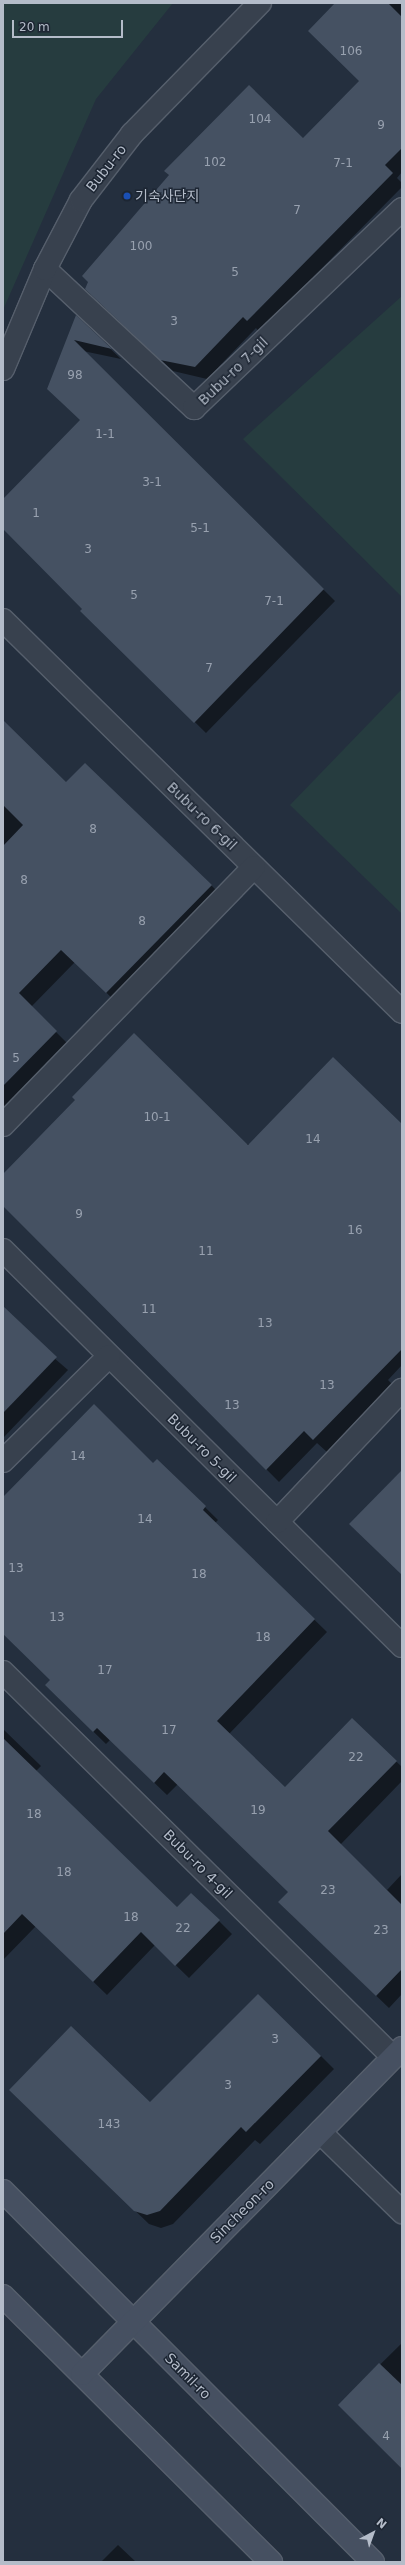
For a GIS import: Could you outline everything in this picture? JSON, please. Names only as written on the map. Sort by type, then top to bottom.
[{"type":"street","name":"Bubu-ro","points":[[3,368],[45,269],[81,200],[132,134],[260,3]]},
{"type":"street","name":"Bubu-ro 7-gil","points":[[45,269],[194,408],[402,209]]},
{"type":"street","name":"Bubu-ro 6-gil","points":[[3,620],[402,1012]]},
{"type":"street","points":[[3,1125],[254,867]]},
{"type":"street","name":"Bubu-ro 5-gil","points":[[3,1250],[402,1646]]},
{"type":"street","points":[[3,1461],[109,1356]]},
{"type":"street","points":[[277,1522],[402,1390]]},
{"type":"street","name":"Bubu-ro 4-gil","points":[[3,1672],[398,2053]]},
{"type":"street","name":"Sincheon-ro","points":[[82,2374],[398,2053]]},
{"type":"street","points":[[320,2132],[402,2212]]},
{"type":"street","name":"Samil-ro","points":[[3,2191],[373,2562]]},
{"type":"street","points":[[3,2296],[271,2562]]},
{"type":"green space","points":[[3,3],[173,3],[96,99],[3,310]]},
{"type":"green space","points":[[402,296],[402,597],[243,439]]},
{"type":"green space","points":[[402,689],[402,914],[290,805]]},
{"type":"building","points":[[335,3],[388,3],[402,17],[402,148],[385,165],[393,173],[247,321],[243,317],[195,367],[160,360],[85,289],[88,282],[82,276],[169,175],[164,171],[249,85],[303,138],[359,81],[308,31]]},
{"type":"building","points":[[76,315],[112,349],[74,340],[324,589],[194,723],[80,611],[82,609],[3,529],[3,499],[80,420],[47,389]]},
{"type":"building","points":[[3,720],[66,782],[85,763],[212,885],[106,993],[61,950],[19,993],[57,1031],[3,1086],[3,846],[23,825],[3,805]]},
{"type":"building","points":[[134,1033],[248,1145],[333,1057],[402,1124],[402,1349],[313,1440],[304,1431],[266,1470],[3,1206],[3,1174],[75,1100],[72,1097]]},
{"type":"building","points":[[3,1306],[57,1357],[3,1413]]},
{"type":"building","points":[[94,1404],[153,1463],[157,1459],[206,1506],[203,1510],[315,1619],[217,1721],[285,1787],[352,1718],[397,1761],[328,1831],[402,1905],[402,1969],[376,1996],[278,1902],[288,1892],[164,1772],[154,1783],[97,1728],[93,1732],[45,1685],[50,1680],[3,1634],[3,1497]]},
{"type":"building","points":[[402,1470],[402,1575],[349,1524]]},
{"type":"building","points":[[3,1738],[177,1907],[191,1893],[220,1920],[175,1966],[141,1932],[93,1982],[22,1914],[3,1934]]},
{"type":"building","points":[[258,1994],[321,2056],[246,2132],[241,2127],[160,2211],[147,2215],[134,2211],[9,2090],[71,2026],[150,2102]]},
{"type":"building","points":[[379,2363],[402,2385],[402,2469],[338,2405]]},
{"type":"place","name":"기숙사단지","points":[[127,196]]}]
